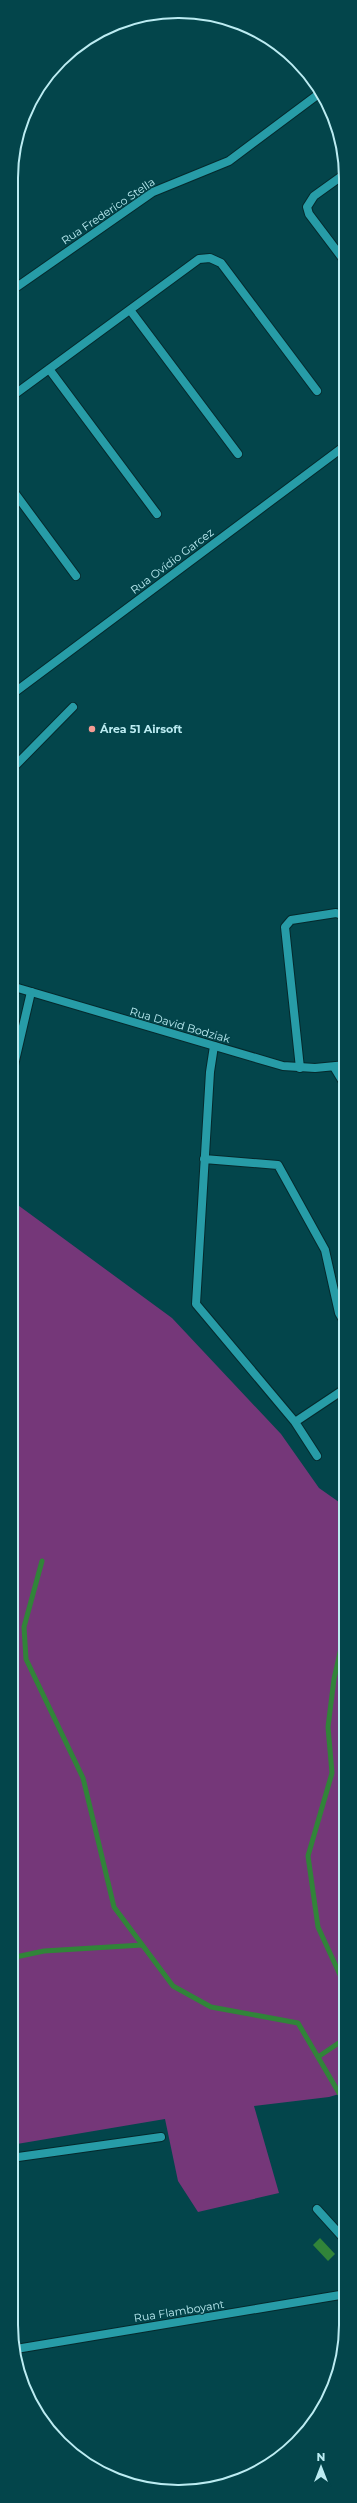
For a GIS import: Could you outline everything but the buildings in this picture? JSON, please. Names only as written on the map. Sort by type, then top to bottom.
[{"type":"street","name":"Rua Frederico Stella","points":[[18,286],[153,192],[229,161],[316,96]]},
{"type":"street","points":[[339,178],[314,196],[307,207],[309,214],[339,254]]},
{"type":"street","points":[[18,390],[49,369],[199,259],[216,259],[316,391]]},
{"type":"street","points":[[130,310],[238,454]]},
{"type":"street","points":[[49,369],[157,514]]},
{"type":"street","name":"Rua Ovídio Garcez","points":[[18,690],[339,450]]},
{"type":"street","points":[[18,497],[76,576]]},
{"type":"street","points":[[18,763],[73,707]]},
{"type":"street","points":[[300,1068],[285,927],[291,920],[336,913],[339,914]]},
{"type":"street","name":"Rua David Bodziak","points":[[18,988],[282,1066],[300,1068],[339,1066]]},
{"type":"street","points":[[18,1048],[31,992]]},
{"type":"street","points":[[214,1046],[204,1159],[196,1304],[295,1422],[317,1456]]},
{"type":"street","points":[[334,1067],[339,1075]]},
{"type":"street","points":[[204,1159],[278,1165],[325,1250],[339,1313]]},
{"type":"street","points":[[295,1422],[339,1393]]},
{"type":"street","points":[[18,2157],[161,2137]]},
{"type":"street","points":[[317,2209],[339,2233]]},
{"type":"street","name":"Rua Flamboyant","points":[[20,2348],[339,2295]]},
{"type":"shaded area","points":[[18,1205],[172,1318],[281,1434],[319,1488],[339,1502],[339,2094],[329,2097],[254,2106],[279,2193],[198,2212],[178,2181],[165,2119],[18,2144]]},
{"type":"shaded area","points":[[320,2238],[335,2254],[328,2261],[313,2245]]},
{"type":"waterway","points":[[42,1561],[24,1627],[26,1659],[83,1778],[114,1907],[173,1986],[211,2007],[298,2023],[339,2093]]},
{"type":"waterway","points":[[339,1657],[334,1679],[328,1727],[332,1773],[308,1856],[318,1927],[339,1973]]},
{"type":"waterway","points":[[18,1957],[44,1951],[142,1945]]},
{"type":"waterway","points":[[318,2057],[339,2043]]},
{"type":"place","name":"Área 51 Airsoft","points":[[92,729]]}]
